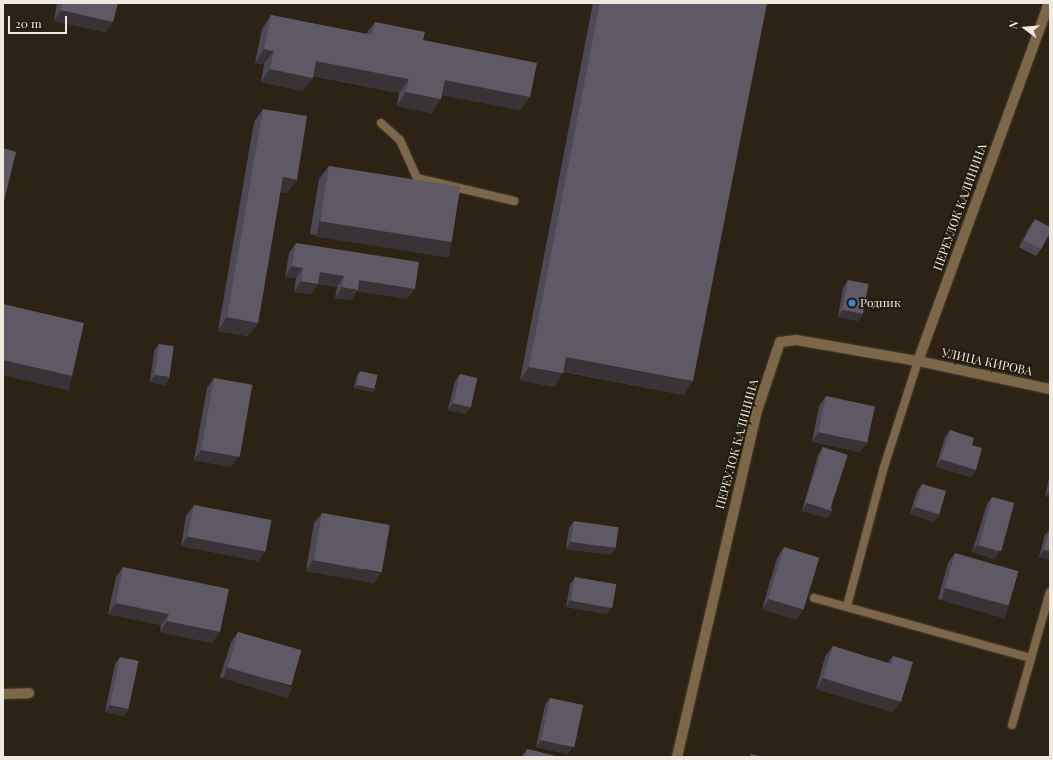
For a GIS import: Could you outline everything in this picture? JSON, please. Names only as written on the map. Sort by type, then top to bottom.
[{"type":"street","name":"ПЕРЕУЛОК КАЛИНИНА","points":[[677,757],[756,414],[780,342],[796,340],[918,361],[1049,3]]},
{"type":"street","name":"УЛИЦА КИРОВА","points":[[918,361],[1050,389]]},
{"type":"street","points":[[3,694],[29,693]]},
{"type":"lane","points":[[381,122],[400,140],[417,178],[514,201]]},
{"type":"lane","points":[[847,606],[884,467],[918,361]]},
{"type":"lane","points":[[1012,725],[1050,592]]},
{"type":"lane","points":[[814,598],[1031,658]]},
{"type":"building","points":[[62,3],[118,3],[113,22],[61,10]]},
{"type":"building","points":[[600,3],[767,3],[693,381],[566,357],[563,373],[529,367]]},
{"type":"building","points":[[271,15],[372,35],[375,22],[425,32],[423,40],[537,63],[530,97],[445,80],[441,99],[406,92],[409,79],[316,61],[313,78],[270,69],[274,51],[264,49]]},
{"type":"building","points":[[263,109],[307,116],[297,180],[283,177],[258,323],[227,317]]},
{"type":"building","points":[[3,148],[16,152],[3,205]]},
{"type":"building","points":[[329,166],[460,187],[452,242],[320,221]]},
{"type":"building","points":[[1035,219],[1050,227],[1050,233],[1041,249],[1024,240]]},
{"type":"building","points":[[296,243],[419,262],[415,289],[359,280],[358,290],[342,287],[344,276],[320,272],[318,284],[301,281],[303,268],[292,266]]},
{"type":"building","points":[[848,280],[869,284],[863,313],[842,309]]},
{"type":"building","points":[[3,304],[84,323],[72,376],[3,360]]},
{"type":"building","points":[[159,344],[174,346],[170,377],[155,375]]},
{"type":"building","points":[[360,371],[378,375],[374,389],[357,385]]},
{"type":"building","points":[[460,374],[478,378],[471,407],[453,403]]},
{"type":"building","points":[[214,378],[252,385],[240,457],[201,450]]},
{"type":"building","points":[[826,396],[875,406],[867,443],[818,432]]},
{"type":"building","points":[[950,430],[974,438],[972,445],[982,448],[976,470],[941,459]]},
{"type":"building","points":[[823,447],[848,455],[830,510],[805,502]]},
{"type":"building","points":[[922,484],[946,491],[939,514],[915,507]]},
{"type":"building","points":[[992,497],[1014,503],[1001,551],[979,545]]},
{"type":"building","points":[[194,505],[272,520],[265,551],[188,536]]},
{"type":"building","points":[[322,513],[390,525],[382,572],[314,560]]},
{"type":"building","points":[[574,521],[619,527],[616,548],[571,542]]},
{"type":"building","points":[[1050,528],[1050,551],[1044,550]]},
{"type":"building","points":[[784,547],[819,558],[804,609],[768,599]]},
{"type":"building","points":[[955,553],[1018,571],[1009,606],[945,588]]},
{"type":"building","points":[[123,567],[229,589],[220,632],[167,621],[169,614],[116,603]]},
{"type":"building","points":[[575,577],[616,584],[612,608],[571,601]]},
{"type":"building","points":[[238,632],[301,650],[291,686],[228,668]]},
{"type":"building","points":[[833,646],[891,664],[893,656],[913,662],[901,702],[823,678]]},
{"type":"building","points":[[120,657],[139,661],[128,709],[110,705]]},
{"type":"building","points":[[550,698],[583,705],[574,747],[541,740]]},
{"type":"building","points":[[527,749],[559,757],[525,757]]},
{"type":"building","points":[[751,754],[764,757],[750,757]]},
{"type":"place","name":"Родник","points":[[852,303]]}]
